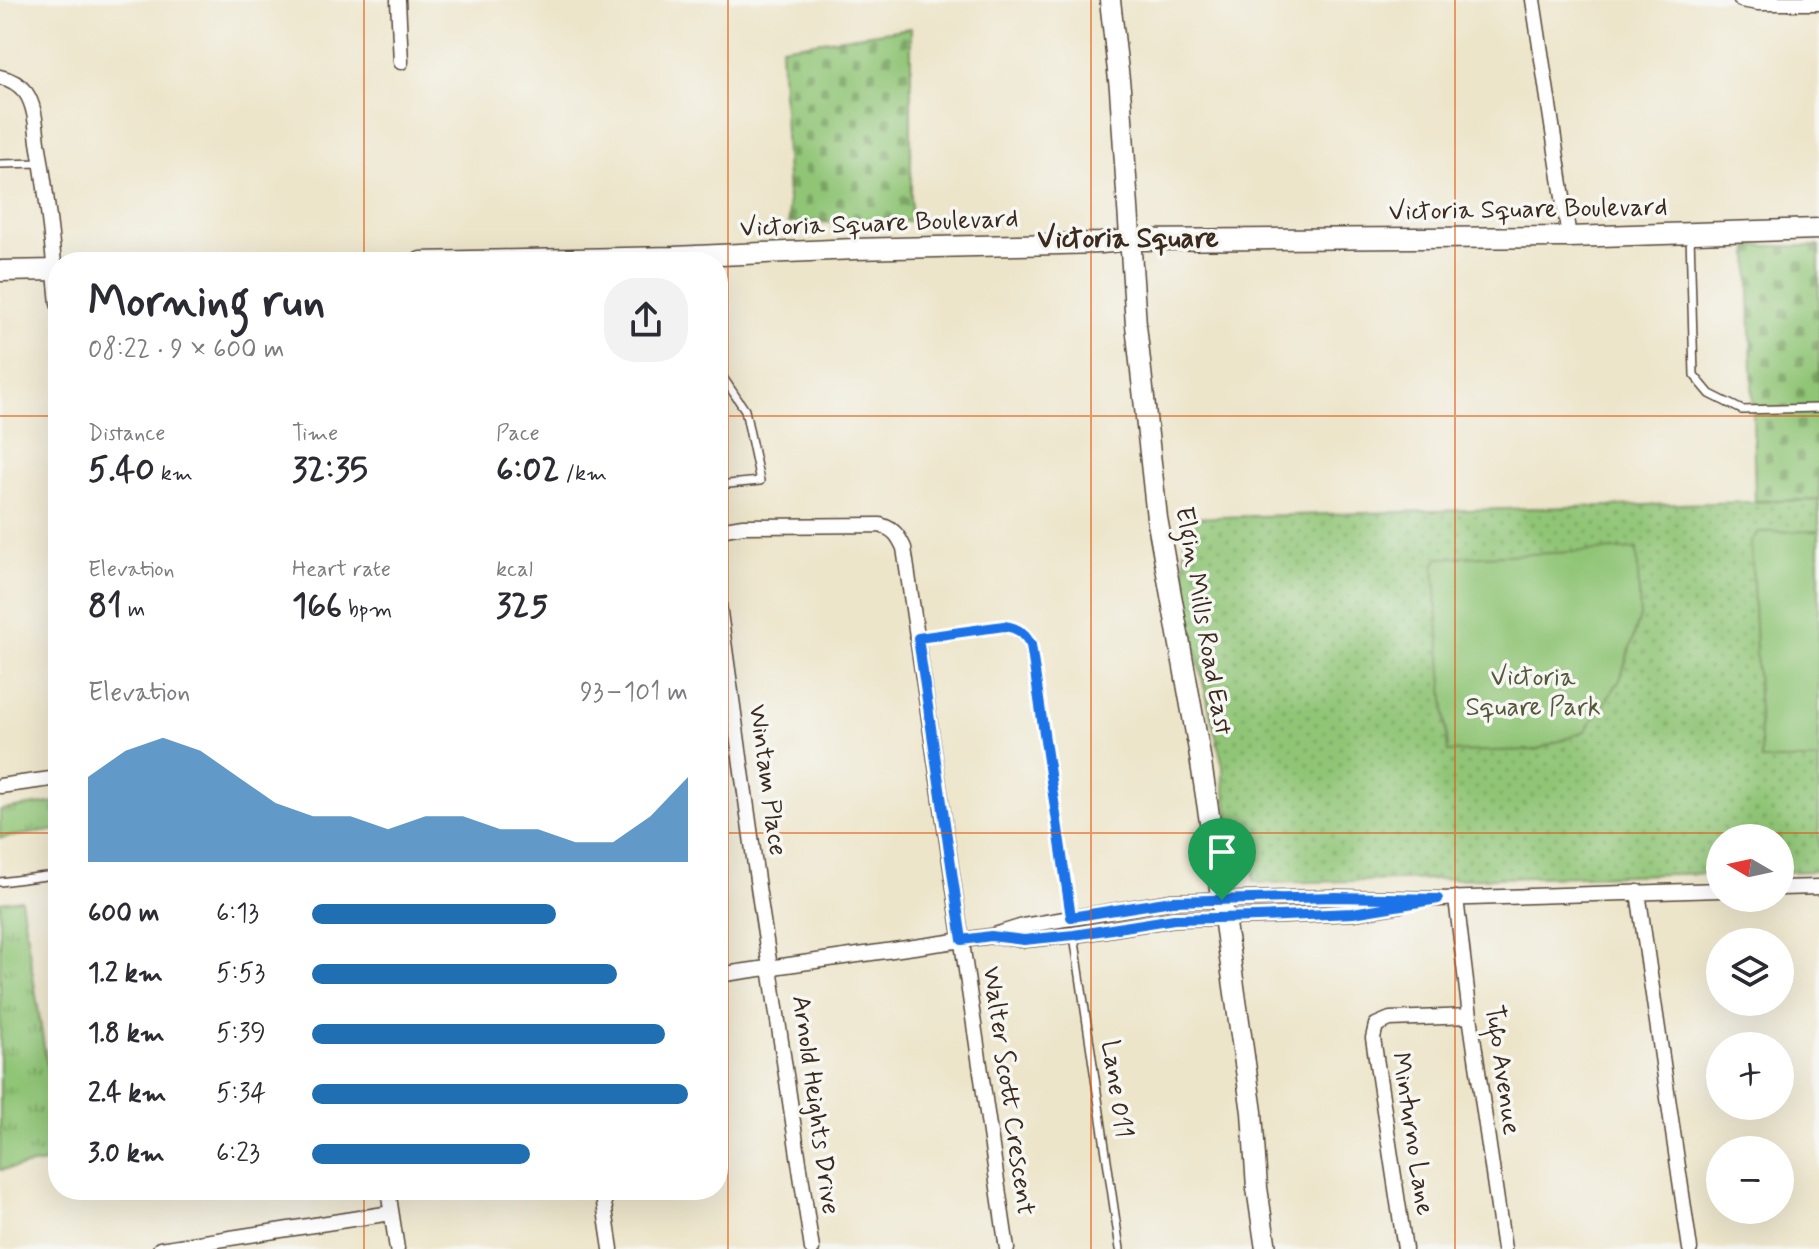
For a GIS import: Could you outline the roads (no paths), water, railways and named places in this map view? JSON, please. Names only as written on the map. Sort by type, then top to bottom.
[{"type":"street","points":[[398,0],[401,62]]},
{"type":"street","name":"Elgin Mills Road East","points":[[1110,0],[1119,76],[1137,340],[1157,518],[1199,750],[1223,909],[1252,1112],[1257,1188],[1266,1249]]},
{"type":"street","points":[[1533,0],[1569,237]]},
{"type":"street","points":[[1741,0],[1819,3]]},
{"type":"street","points":[[0,77],[19,86],[27,95],[34,118],[53,252]]},
{"type":"street","name":"Victoria Square Boulevard","points":[[728,257],[855,249],[1130,240],[1569,237],[1819,229]]},
{"type":"street","points":[[0,271],[48,270]]},
{"type":"street","name":"Walter Scott Crescent","points":[[728,528],[880,525],[898,535],[904,548],[1007,1249]]},
{"type":"street","name":"Wintam Place","points":[[728,670],[771,968]]},
{"type":"street","points":[[0,786],[48,779]]},
{"type":"street","points":[[1794,888],[1819,887]]},
{"type":"street","points":[[728,974],[991,936],[1023,926],[1172,901],[1223,909],[1353,913],[1438,899],[1706,890]]},
{"type":"street","points":[[1638,892],[1690,1249]]},
{"type":"street","name":"Tufo Avenue","points":[[1456,898],[1504,1249]]},
{"type":"street","points":[[991,936],[1024,940],[1074,935],[1223,909]]},
{"type":"street","name":"Arnold Heights Drive","points":[[771,968],[812,1249]]},
{"type":"street","name":"Minturno Lane","points":[[1405,1249],[1373,1038],[1376,1025],[1390,1019],[1470,1016]]},
{"type":"street","points":[[389,1200],[397,1249]]},
{"type":"street","points":[[604,1200],[611,1249]]},
{"type":"street","points":[[160,1249],[197,1246],[391,1213]]},
{"type":"lane","points":[[0,164],[41,163]]},
{"type":"lane","points":[[1690,233],[1694,375],[1710,394],[1742,410],[1819,408]]},
{"type":"lane","points":[[728,385],[745,410],[760,481],[728,484]]},
{"type":"lane","points":[[918,638],[1004,626],[1023,632],[1031,645],[1071,917]]},
{"type":"lane","points":[[0,882],[46,876]]},
{"type":"lane","name":"Lane 011","points":[[1074,935],[1120,1249]]},
{"type":"district","name":"Victoria Square","points":[[1128,239]]},
{"type":"park label","name":"Victoria Square Park","points":[[1533,693]]}]
